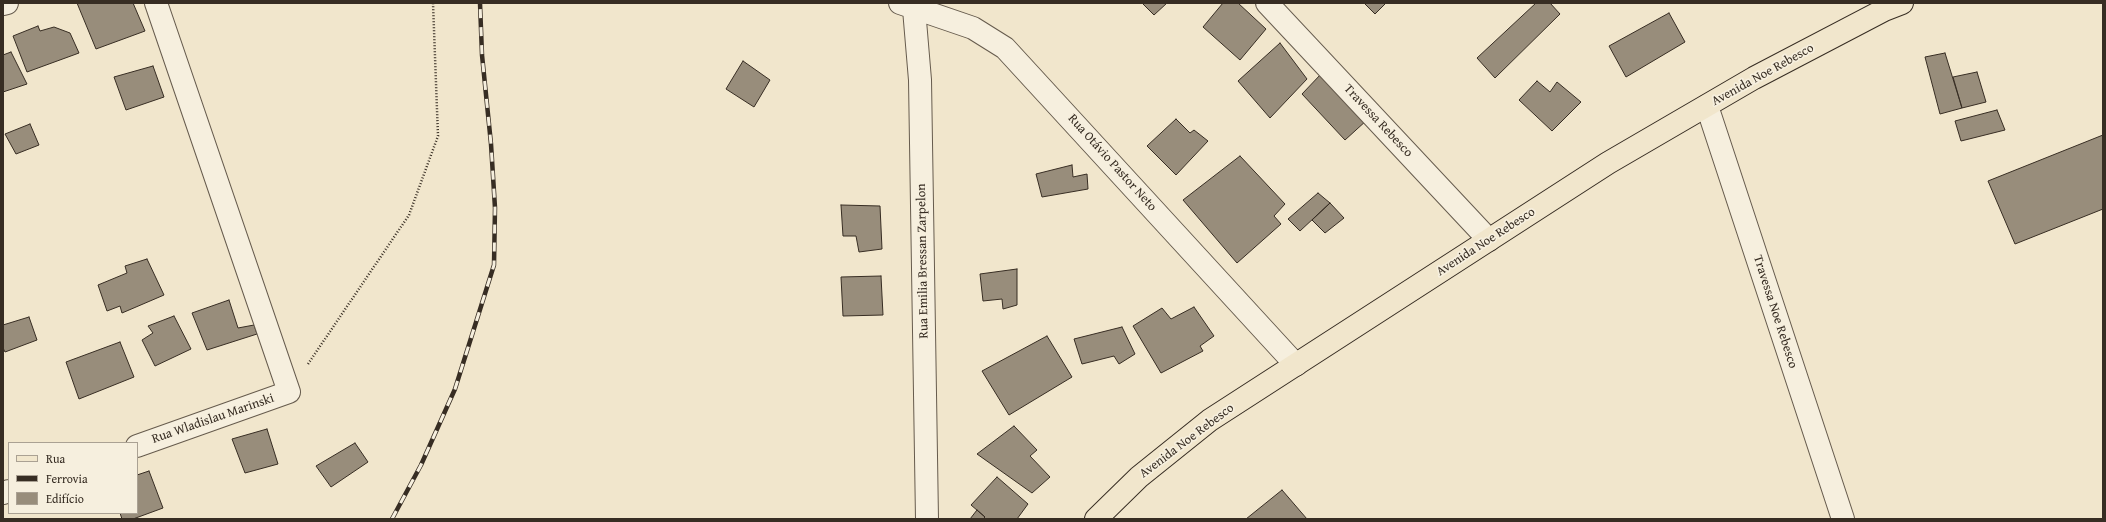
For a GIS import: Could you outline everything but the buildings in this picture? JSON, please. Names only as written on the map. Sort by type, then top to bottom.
[{"type":"main road","name":"Avenida Noe Rebesco","points":[[1096,519],[1139,477],[1210,420],[1608,163],[1754,78],[1884,10],[1902,3]]},
{"type":"street","points":[[3,4],[7,3]]},
{"type":"street","points":[[156,3],[289,392]]},
{"type":"street","name":"Travessa Rebesco","points":[[1266,3],[1489,240]]},
{"type":"street","name":"Rua Otávio Pastor Neto","points":[[910,5],[974,28],[1006,48],[1296,364]]},
{"type":"street","name":"Rua Emilia Bressan Zarpelon","points":[[910,5],[920,80],[927,519]]},
{"type":"street","name":"Travessa Noe Rebesco","points":[[1707,106],[1843,519]]},
{"type":"street","name":"Rua Wladislau Marinski","points":[[138,446],[289,392]]},
{"type":"path","points":[[289,392],[409,215],[412,208],[438,136],[433,3]]},
{"type":"railway","points":[[392,519],[421,465],[455,389],[494,265],[495,208],[491,144],[482,55],[480,3]]}]
